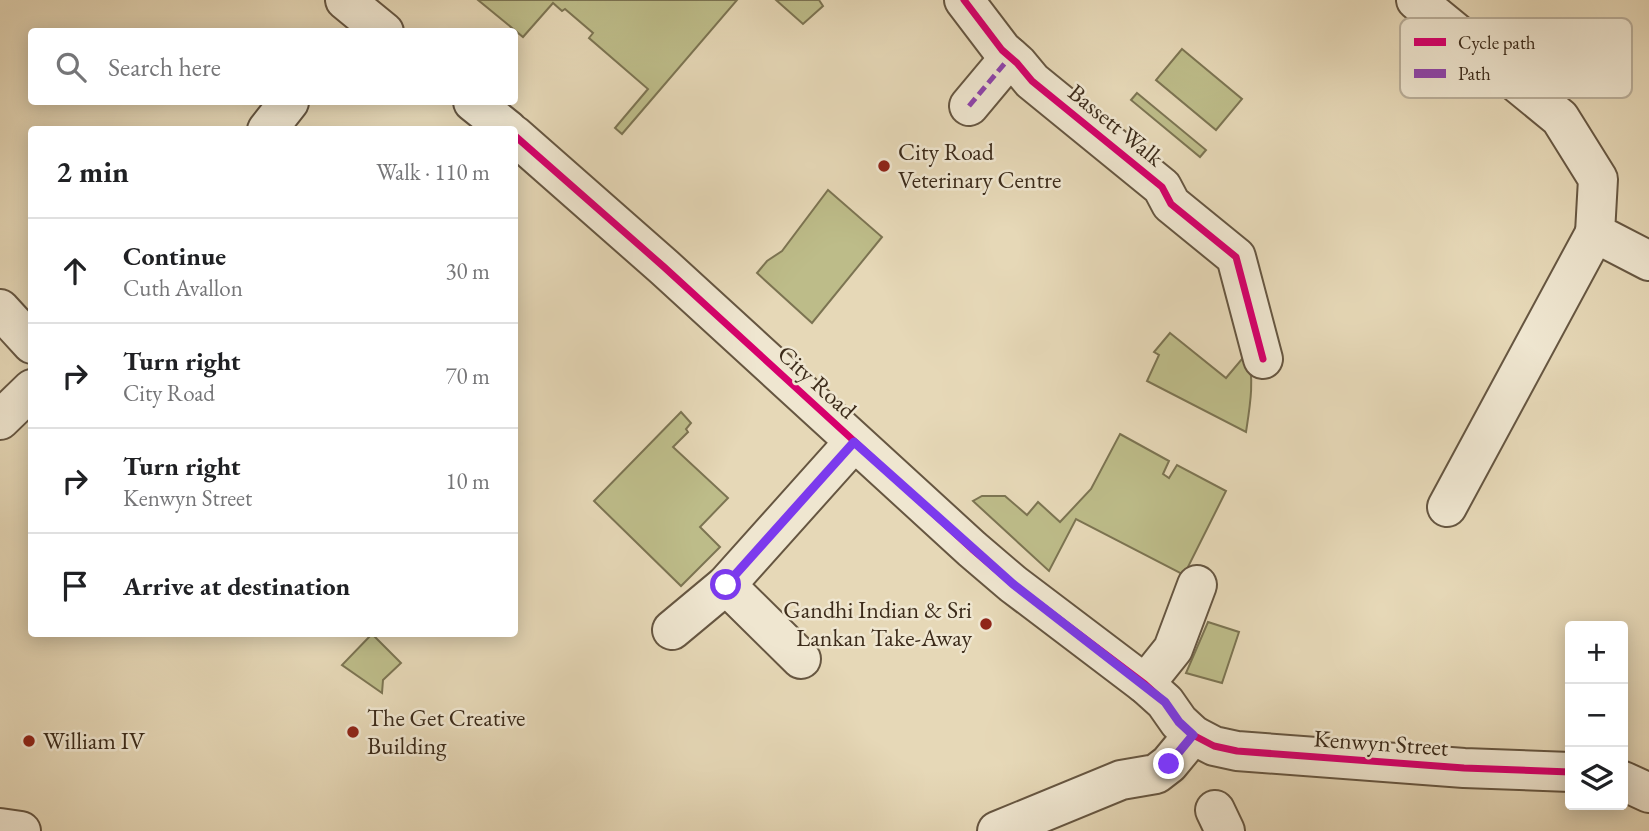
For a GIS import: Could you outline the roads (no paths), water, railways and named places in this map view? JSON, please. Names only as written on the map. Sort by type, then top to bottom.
[{"type":"street","name":"Bassett Walk","points":[[964,0],[1002,50],[1032,81],[1162,187],[1171,204],[1236,257],[1263,359]]},
{"type":"street","points":[[1416,0],[1438,18]]},
{"type":"street","points":[[969,106],[1010,57]]},
{"type":"street","points":[[1447,507],[1595,233],[1598,179],[1560,118],[1536,98]]},
{"type":"street","points":[[270,126],[287,105]]},
{"type":"street","points":[[477,105],[503,126]]},
{"type":"street","name":"City Road","points":[[518,138],[608,215],[854,442],[1013,584],[1145,684],[1165,702],[1179,722],[1193,735]]},
{"type":"street","points":[[1595,233],[1649,261]]},
{"type":"street","points":[[0,309],[28,340]]},
{"type":"street","points":[[0,420],[28,393]]},
{"type":"street","points":[[672,630],[726,585],[854,442]]},
{"type":"street","points":[[726,585],[801,659]]},
{"type":"street","points":[[1145,684],[1173,649],[1197,585]]},
{"type":"street","points":[[997,831],[1121,780],[1156,774],[1169,764],[1193,735]]},
{"type":"street","name":"Kenwyn Street","points":[[1193,735],[1214,746],[1250,753],[1565,772]]},
{"type":"street","points":[[1628,784],[1649,793]]},
{"type":"street","points":[[0,828],[21,831]]},
{"type":"place","name":"City Road Veterinary Centre","points":[[884,166]]},
{"type":"place","name":"Gandhi Indian & Sri Lankan Take-Away","points":[[986,624]]},
{"type":"place","name":"The Get Creative Building","points":[[353,732]]},
{"type":"place","name":"William IV","points":[[29,741]]}]
